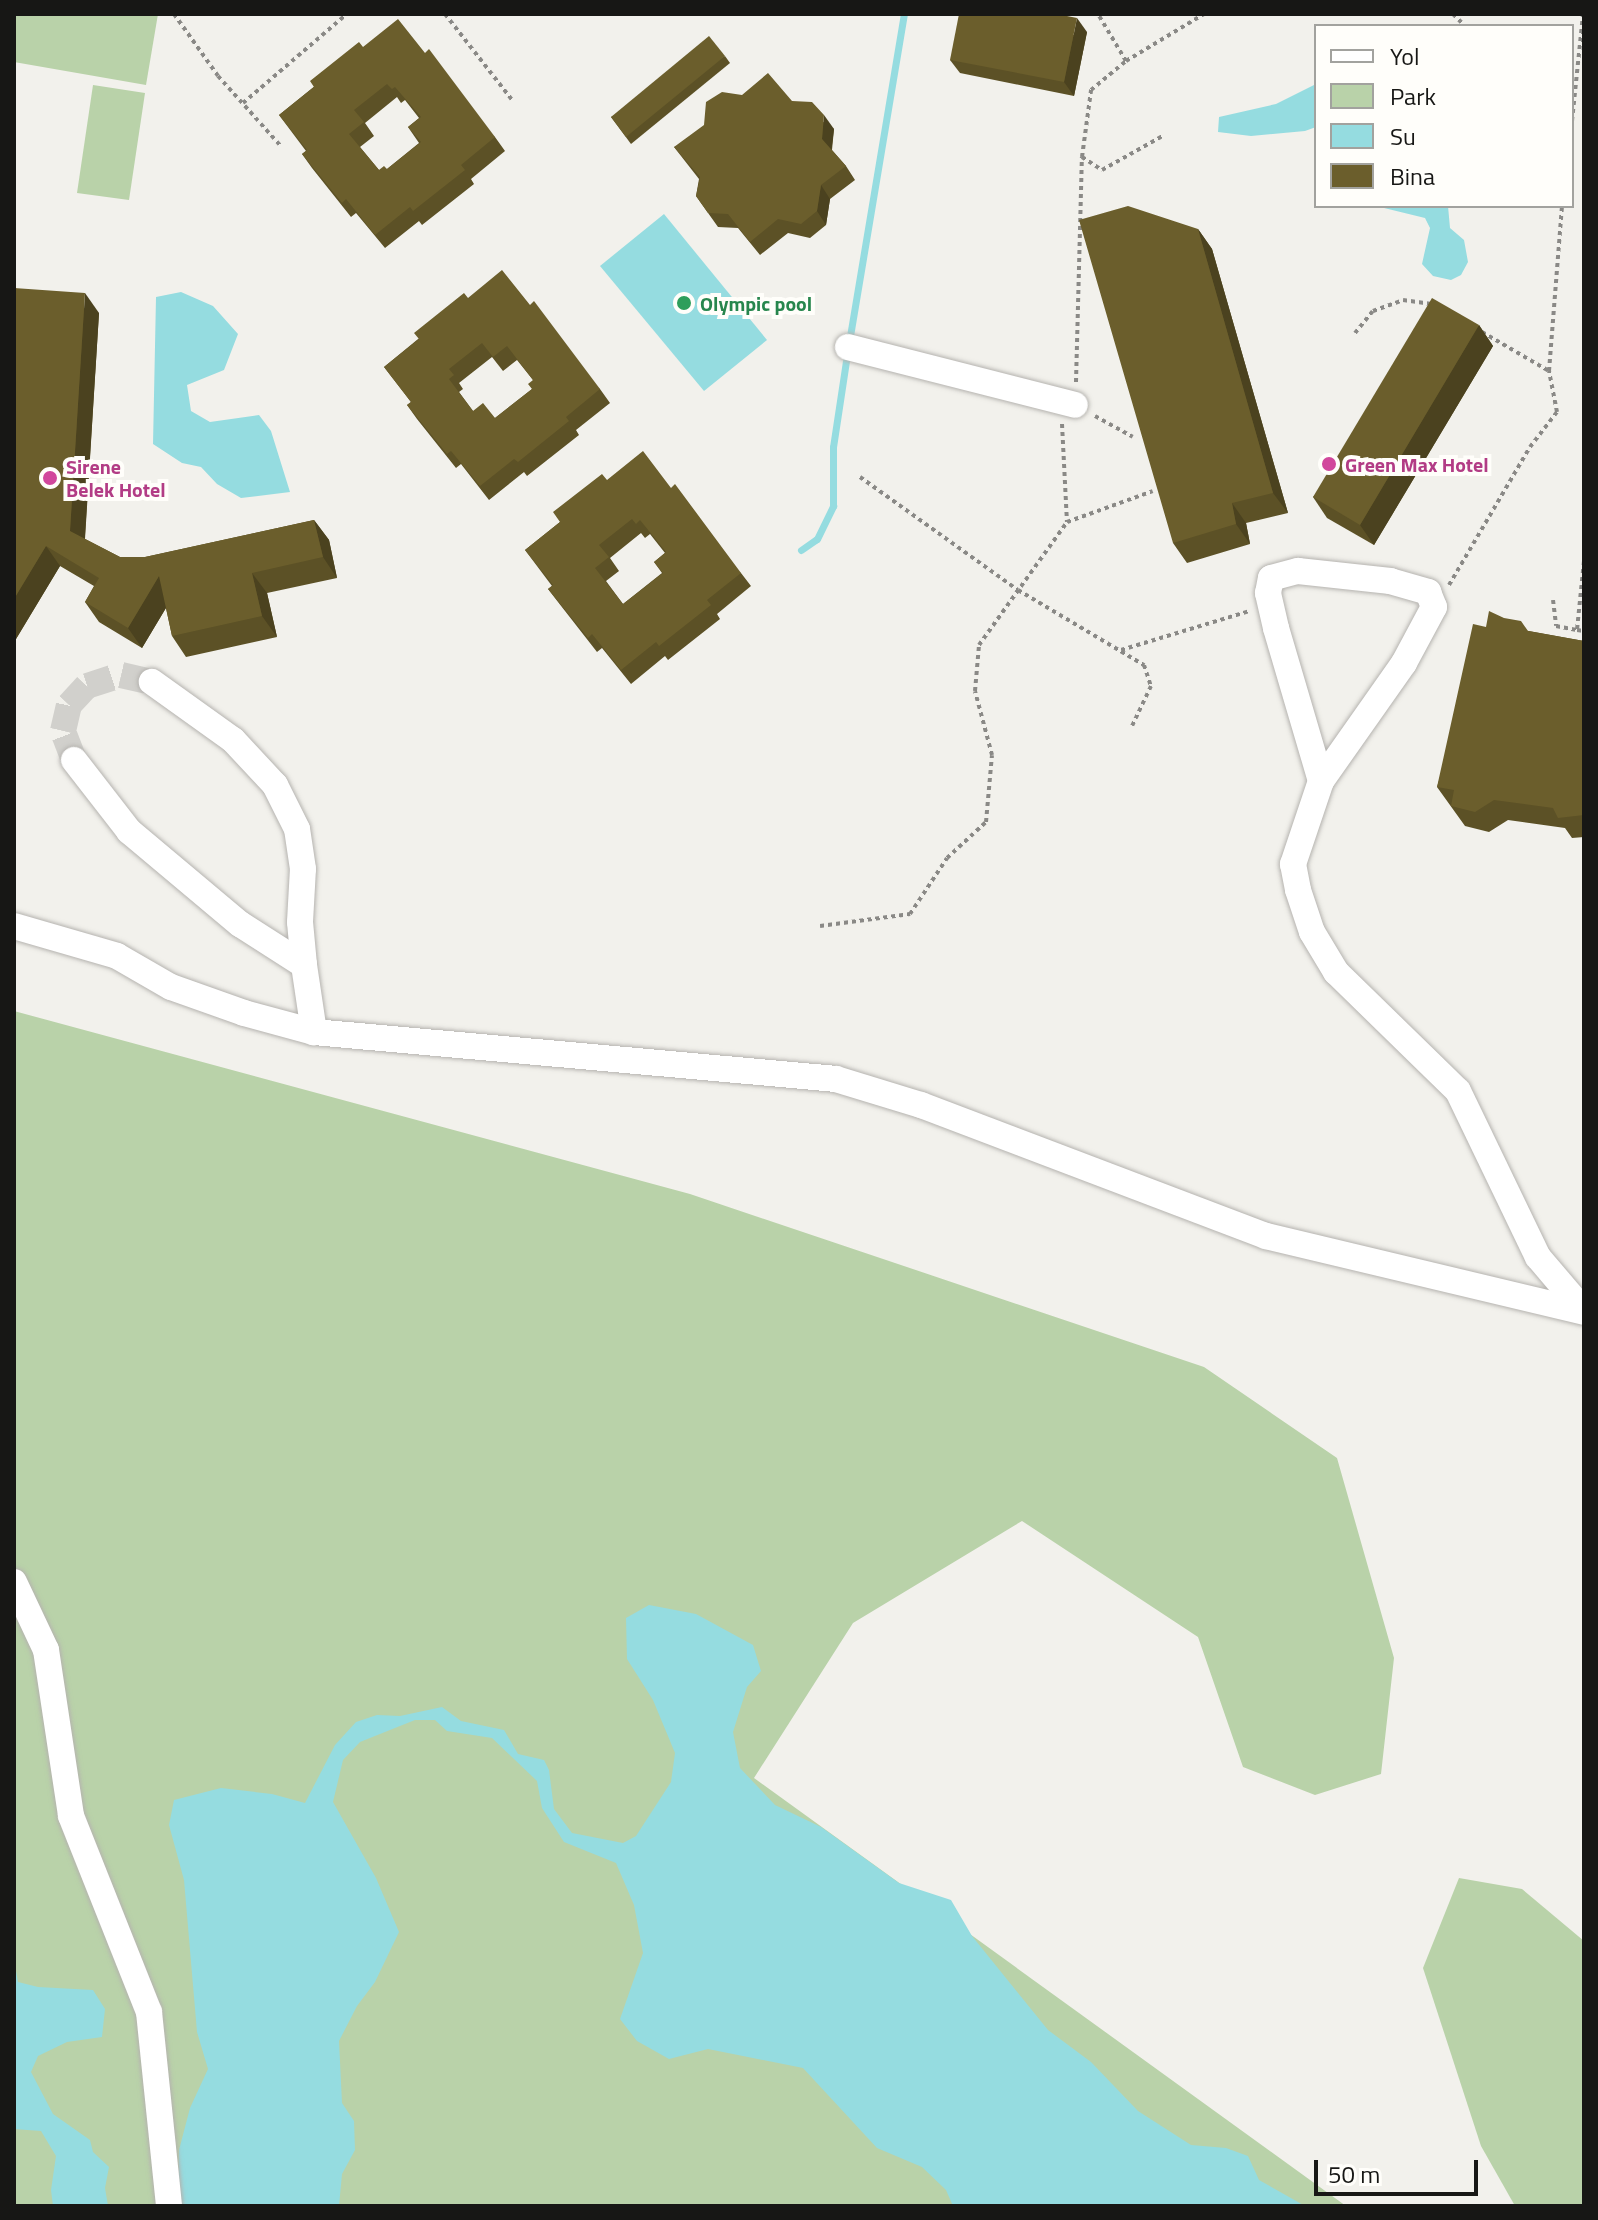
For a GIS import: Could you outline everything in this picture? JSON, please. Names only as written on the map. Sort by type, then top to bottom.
[{"type":"street","points":[[848,347],[1075,405]]},
{"type":"street","points":[[1321,781],[1270,604],[1271,578],[1298,571],[1390,581],[1428,592],[1434,607],[1404,663],[1321,781],[1293,864],[1312,932],[1336,972],[1458,1091],[1538,1257],[1584,1312]]},
{"type":"street","points":[[152,682],[233,740],[275,785],[297,829],[303,869],[300,922],[314,1032]]},
{"type":"street","points":[[74,760],[129,831],[240,924],[304,965]]},
{"type":"street","points":[[14,926],[117,956],[171,987],[314,1032],[836,1079],[921,1105],[1266,1236],[1584,1312]]},
{"type":"street","points":[[14,1582],[46,1650],[71,1816],[149,2012],[169,2206]]},
{"type":"path","points":[[174,14],[280,145]]},
{"type":"path","points":[[243,103],[347,14]]},
{"type":"path","points":[[445,14],[513,101]]},
{"type":"path","points":[[1098,14],[1126,61]]},
{"type":"path","points":[[1067,522],[1062,417],[1075,405],[1082,157],[1091,90],[1126,61],[1204,14]]},
{"type":"path","points":[[1574,102],[1583,14]]},
{"type":"path","points":[[1082,157],[1102,170],[1164,135]]},
{"type":"path","points":[[1434,607],[1530,447],[1557,412],[1549,371],[1562,208]]},
{"type":"path","points":[[1355,333],[1373,311],[1403,300],[1436,305]]},
{"type":"path","points":[[1473,327],[1549,371]]},
{"type":"path","points":[[1075,405],[1133,437]]},
{"type":"path","points":[[860,477],[1018,590],[1144,665],[1151,686],[1132,726]]},
{"type":"path","points":[[820,926],[910,914],[947,858],[986,822],[992,755],[975,691],[979,645],[1067,522],[1153,491]]},
{"type":"path","points":[[1577,630],[1584,561]]},
{"type":"path","points":[[1553,600],[1556,626],[1584,631]]},
{"type":"path","points":[[1121,650],[1270,604]]},
{"type":"green space","points":[[14,14],[158,14],[146,85],[14,62]]},
{"type":"green space","points":[[93,85],[145,93],[129,200],[77,193]]},
{"type":"green space","points":[[14,1011],[690,1194],[1204,1367],[1337,1458],[1394,1658],[1381,1774],[1315,1795],[1243,1767],[1198,1637],[1022,1521],[853,1623],[754,1778],[1346,2206],[14,2206]]},
{"type":"green space","points":[[1459,1878],[1522,1889],[1584,1941],[1584,2206],[1515,2206],[1481,2146],[1423,1968]]},
{"type":"water","points":[[1314,85],[1314,128],[1251,136],[1218,132],[1219,117],[1276,104]]},
{"type":"water","points":[[1384,208],[1448,208],[1450,228],[1464,240],[1468,262],[1461,275],[1451,280],[1433,276],[1422,264],[1430,228],[1425,218]]},
{"type":"water","name":"Olympic pool","points":[[664,214],[767,340],[704,391],[600,266]]},
{"type":"water","points":[[181,292],[213,306],[238,334],[224,370],[187,385],[191,411],[210,422],[259,415],[271,431],[290,492],[241,498],[217,484],[201,467],[182,463],[153,444],[156,297]]},
{"type":"water","points":[[649,1605],[696,1614],[753,1645],[761,1671],[747,1687],[733,1732],[740,1768],[775,1805],[821,1827],[899,1883],[951,1900],[972,1936],[1048,2030],[1091,2062],[1138,2111],[1191,2145],[1226,2148],[1248,2156],[1259,2180],[1305,2206],[953,2206],[946,2190],[922,2167],[877,2148],[803,2068],[708,2049],[669,2059],[637,2041],[620,2019],[643,1953],[634,1905],[616,1863],[564,1842],[542,1808],[537,1781],[492,1738],[447,1731],[435,1720],[415,1720],[360,1742],[343,1760],[333,1802],[376,1878],[399,1932],[375,1982],[357,2006],[339,2041],[342,2103],[354,2121],[355,2150],[342,2174],[339,2206],[178,2206],[179,2150],[190,2108],[208,2069],[197,2032],[184,1880],[169,1825],[174,1800],[221,1788],[272,1794],[305,1803],[335,1745],[356,1722],[377,1715],[400,1716],[442,1707],[461,1721],[504,1730],[518,1754],[544,1760],[549,1770],[554,1809],[572,1833],[623,1843],[636,1836],[671,1782],[675,1753],[653,1700],[627,1659],[626,1618]]},
{"type":"water","points":[[14,1960],[18,1982],[38,1987],[93,1990],[105,2009],[102,2037],[67,2042],[38,2056],[31,2072],[53,2114],[90,2140],[93,2152],[109,2167],[105,2188],[108,2206],[53,2206],[51,2190],[56,2156],[41,2131],[14,2129]]},
{"type":"building","points":[[959,14],[1057,14],[1077,18],[1064,82],[950,60]]},
{"type":"building","points":[[398,19],[425,53],[429,49],[495,137],[461,165],[465,170],[413,211],[410,207],[375,235],[346,199],[342,203],[302,154],[307,150],[279,115],[314,87],[310,81],[359,42],[363,47]],"holes":[[[387,84],[392,89],[395,87],[421,117],[408,127],[421,142],[387,169],[384,166],[379,170],[349,134],[364,122],[354,110]]]},
{"type":"building","points":[[709,36],[725,56],[626,137],[611,117]]},
{"type":"building","points":[[768,73],[792,101],[812,102],[824,115],[822,139],[846,166],[821,185],[817,211],[801,224],[778,219],[750,242],[728,214],[708,213],[696,196],[700,177],[674,147],[704,125],[706,102],[722,92],[742,95]]},
{"type":"building","points":[[1128,206],[1198,229],[1273,493],[1232,503],[1236,524],[1173,543],[1079,220]]},
{"type":"building","points":[[502,270],[530,305],[534,301],[600,389],[566,417],[569,421],[518,462],[514,459],[480,486],[451,451],[447,454],[407,405],[411,402],[384,367],[419,339],[414,333],[464,293],[468,298]],"holes":[[[482,343],[493,357],[507,346],[533,380],[528,384],[532,389],[495,418],[483,403],[473,411],[449,379],[454,375],[449,369]]]},
{"type":"building","points":[[14,288],[85,293],[70,531],[120,557],[145,557],[314,520],[323,557],[252,573],[262,616],[172,636],[159,576],[128,628],[85,602],[99,578],[46,546],[14,599]]},
{"type":"building","points":[[1432,298],[1479,325],[1360,525],[1313,497]]},
{"type":"building","points":[[643,451],[671,488],[675,484],[741,573],[707,600],[711,605],[659,646],[656,642],[621,670],[592,634],[588,638],[548,589],[553,585],[525,550],[560,522],[553,512],[602,474],[607,480]],"holes":[[[632,519],[636,524],[640,520],[666,552],[654,562],[663,573],[623,604],[595,568],[609,557],[599,545]]]},
{"type":"building","points":[[1489,611],[1521,621],[1528,631],[1584,641],[1584,815],[1558,818],[1553,808],[1494,800],[1475,812],[1451,806],[1454,790],[1437,787],[1473,624],[1486,627]]},
{"type":"waterway","points":[[849,342],[904,14]]},
{"type":"waterway","points":[[801,550],[817,539],[833,506],[833,447],[847,354]]},
{"type":"tunnel","points":[[74,760],[63,731],[69,705],[87,686],[121,675],[152,682]]},
{"type":"place","name":"Olympic pool","points":[[684,303]]},
{"type":"place","name":"Green Max Hotel","points":[[1329,464]]},
{"type":"place","name":"Sirene Belek Hotel","points":[[50,478]]}]
